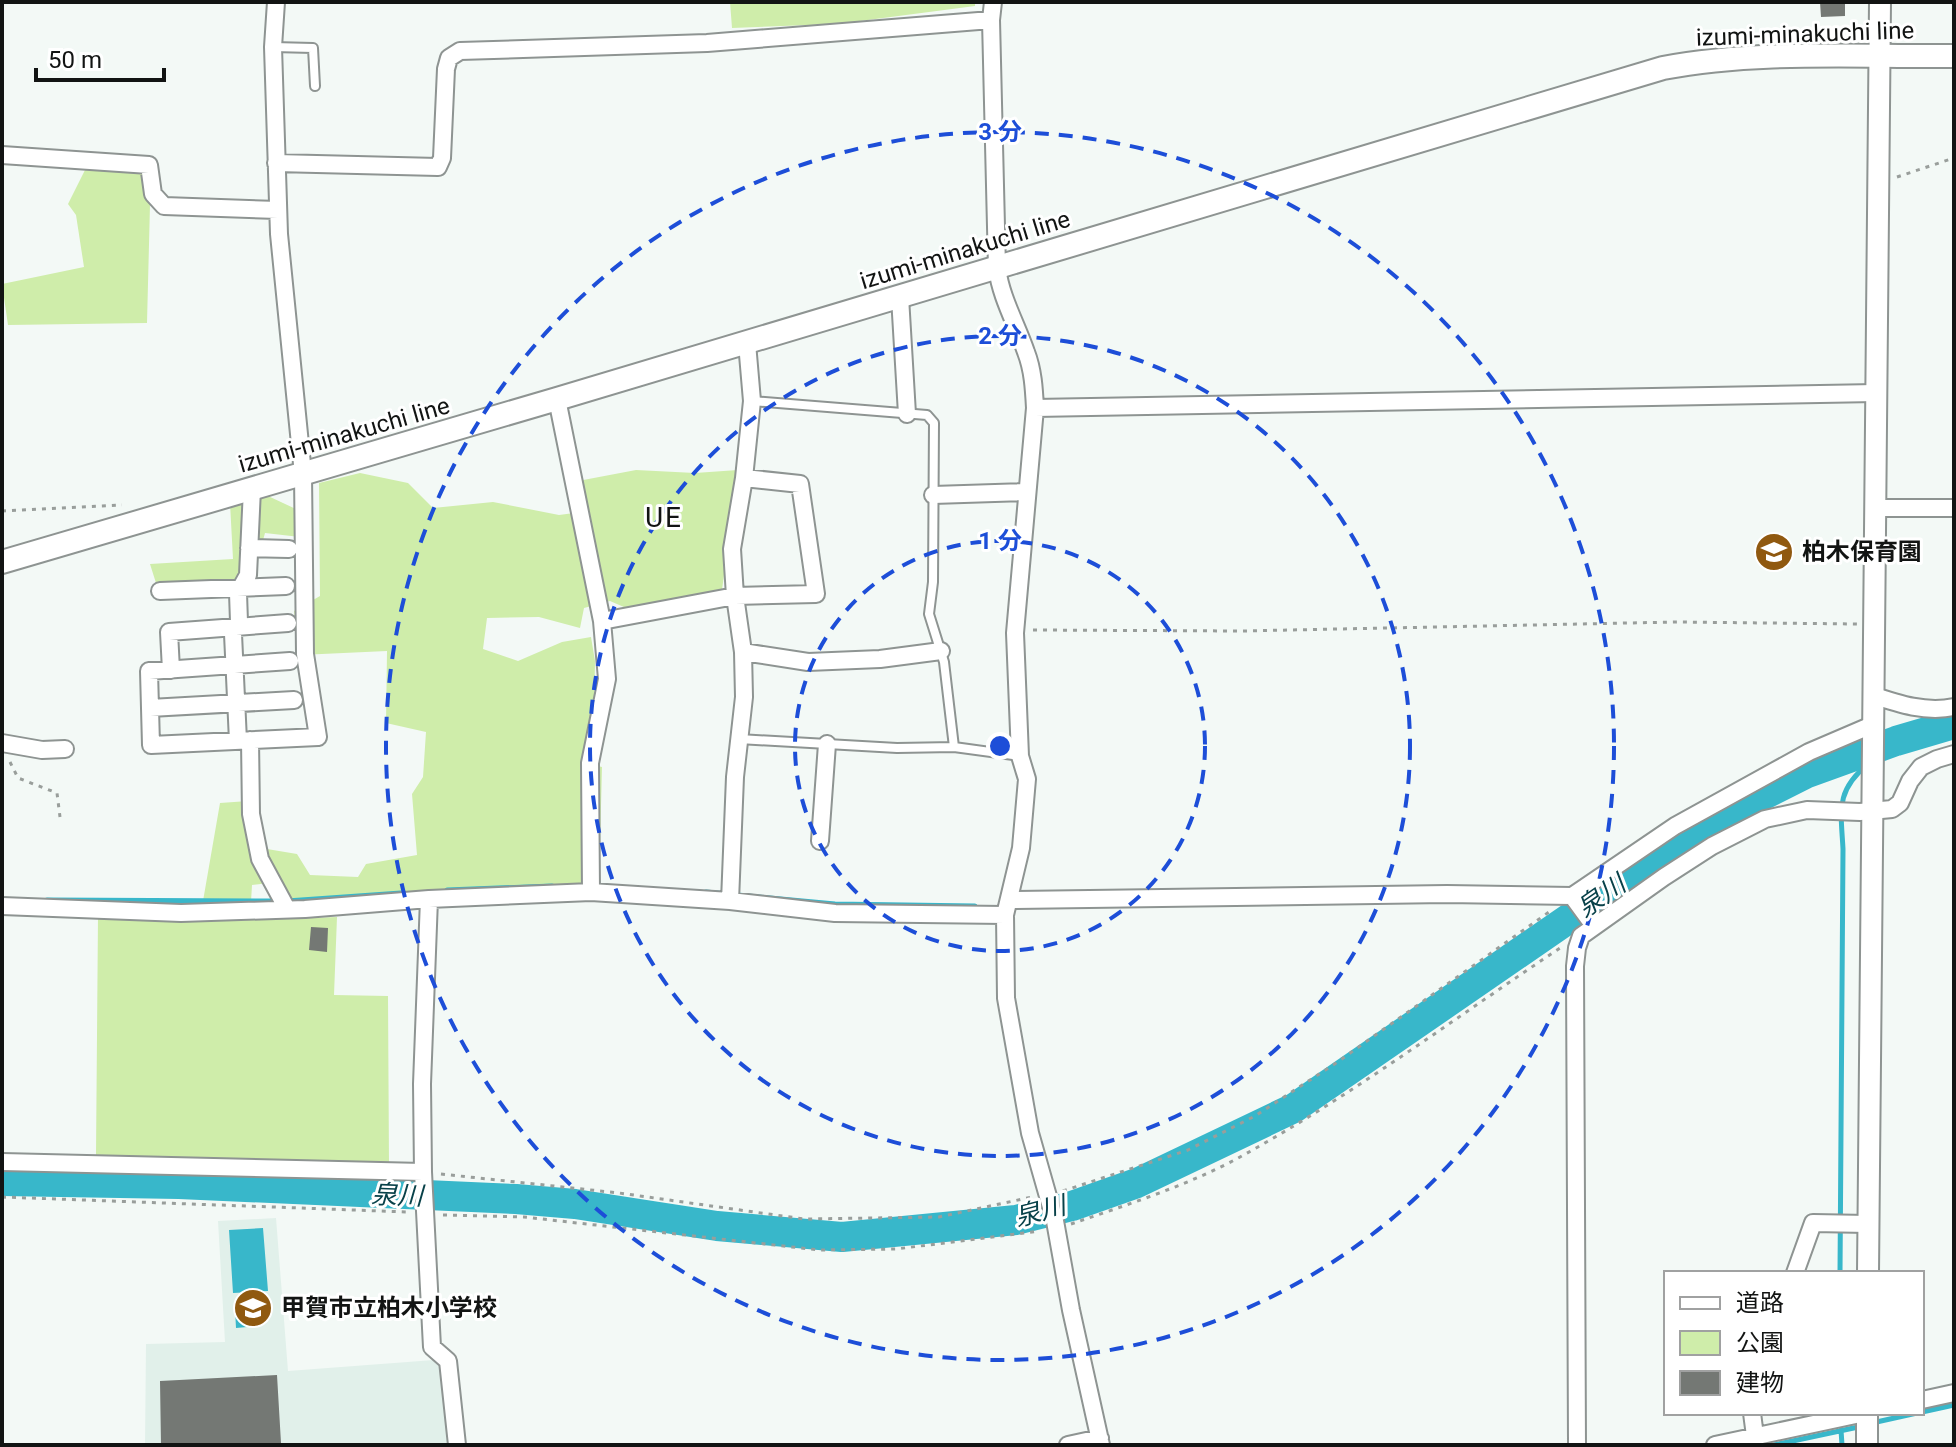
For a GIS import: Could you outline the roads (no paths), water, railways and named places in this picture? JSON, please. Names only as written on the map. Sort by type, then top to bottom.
[{"type":"main road","name":"izumi-minakuchi line","points":[[2,562],[747,343],[1663,68],[1770,57],[1954,56]]},
{"type":"street","points":[[276,2],[273,47],[278,210],[303,474],[305,654],[318,737],[151,745],[149,671],[290,661]]},
{"type":"street","points":[[993,2],[997,268],[1000,289],[1027,353],[1035,408],[1025,492],[1015,633],[1020,756],[1027,779],[1022,835],[1007,908],[1006,998],[1030,1133],[1055,1225],[1100,1441],[1068,1445]]},
{"type":"street","points":[[1868,1271],[1880,2]]},
{"type":"street","points":[[276,163],[438,167],[442,158],[446,69],[449,58],[460,51],[707,43],[991,20]]},
{"type":"street","points":[[2,155],[149,165],[153,194],[164,206],[278,210]]},
{"type":"street","points":[[900,297],[907,414]]},
{"type":"street","points":[[730,901],[744,697],[743,652],[732,549],[752,401],[747,343]]},
{"type":"street","points":[[1035,408],[1876,393]]},
{"type":"street","points":[[557,399],[602,621],[607,679],[590,763],[591,892]]},
{"type":"street","points":[[602,621],[735,596],[816,594],[800,484],[744,478]]},
{"type":"street","points":[[252,489],[248,575],[238,593],[239,622],[233,634],[236,703],[260,859],[287,909]]},
{"type":"street","points":[[933,495],[1025,492]]},
{"type":"street","points":[[1874,508],[1954,508]]},
{"type":"street","points":[[249,548],[289,549]]},
{"type":"street","points":[[160,591],[286,586]]},
{"type":"street","points":[[171,670],[169,632],[288,623]]},
{"type":"street","points":[[743,652],[808,662],[880,659],[941,651]]},
{"type":"street","points":[[1872,695],[1906,707],[1954,707]]},
{"type":"street","points":[[150,708],[294,700]]},
{"type":"street","points":[[2,906],[181,913],[591,892],[730,901],[835,913],[1447,894],[1574,898],[1675,826],[1809,752],[1872,730]]},
{"type":"street","points":[[4,743],[42,750],[65,749]]},
{"type":"street","points":[[820,841],[827,744]]},
{"type":"street","points":[[1577,1445],[1575,966],[1577,948],[1588,927],[1712,846],[1765,819],[1807,810],[1871,812],[1892,809],[1900,803],[1910,781],[1921,767],[1954,754]]},
{"type":"street","points":[[1574,898],[1588,927]]},
{"type":"street","points":[[429,899],[422,1084],[432,1347],[448,1361],[457,1445]]},
{"type":"street","points":[[2,1162],[424,1178]]},
{"type":"street","points":[[1796,1271],[1813,1223],[1868,1224]]},
{"type":"street","points":[[1924,1400],[1954,1393]]},
{"type":"street","points":[[1752,1415],[1755,1436]]},
{"type":"street","points":[[1715,1445],[1856,1415]]},
{"type":"street","points":[[1866,1415],[1867,1445]]},
{"type":"lane","points":[[273,47],[313,48],[315,86]]},
{"type":"lane","points":[[752,401],[927,415],[934,423],[933,582],[929,614],[946,677],[954,747]]},
{"type":"lane","points":[[739,739],[897,748],[954,747],[1020,756]]},
{"type":"water","points":[[263,1228],[268,1291],[233,1293],[229,1230]]},
{"type":"water","points":[[259,1308],[260,1326],[236,1328],[235,1309]]},
{"type":"waterway","name":"泉川","points":[[2,1181],[179,1184],[516,1199],[575,1204],[717,1226],[842,1237],[1016,1220],[1072,1206],[1137,1183],[1294,1108],[1706,824],[1805,774],[1954,724]]},
{"type":"waterway","name":"泉川","points":[[1879,755],[1896,741]]},
{"type":"waterway","points":[[1840,1271],[1841,813],[1850,783],[1868,764]]},
{"type":"waterway","points":[[447,890],[552,886]]},
{"type":"waterway","points":[[706,892],[835,904],[975,906]]},
{"type":"waterway","points":[[287,901],[401,893]]},
{"type":"waterway","points":[[47,900],[277,901]]},
{"type":"waterway","points":[[1924,1412],[1954,1405]]},
{"type":"waterway","points":[[1872,1423],[1908,1415]]},
{"type":"waterway","points":[[1774,1445],[1863,1426]]},
{"type":"waterway","points":[[1841,1430],[1842,1445]]},
{"type":"place","name":"柏木保育園","points":[[1774,552]]},
{"type":"place","name":"甲賀市立柏木小学校","points":[[253,1308]]},
{"type":"district","name":"UE","points":[[664,517]]}]
